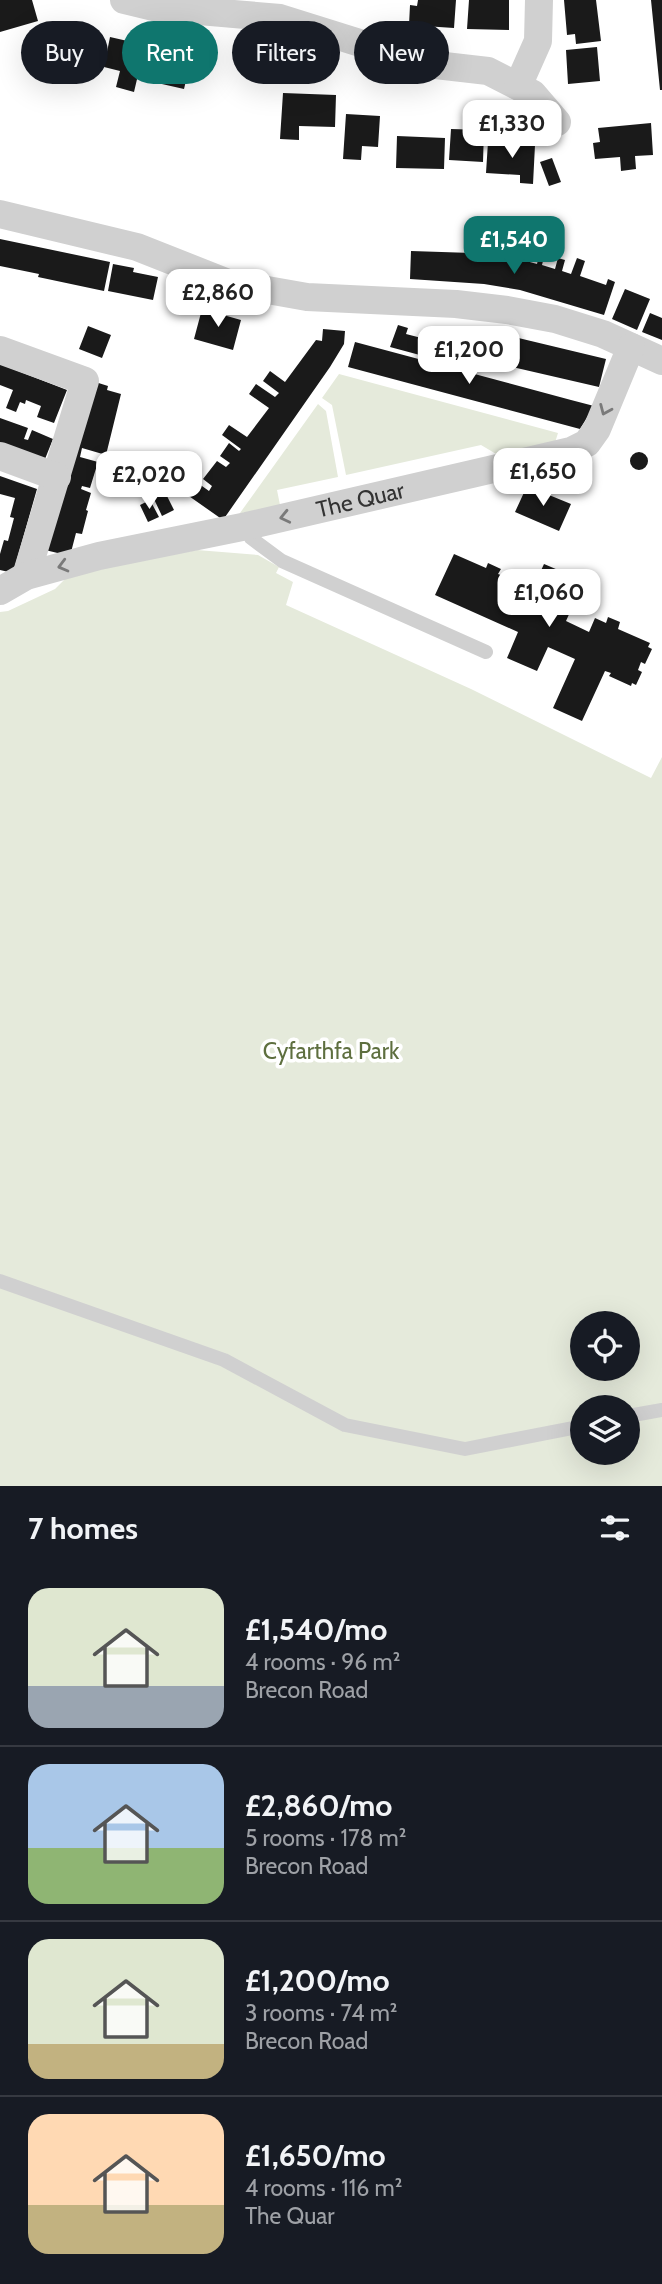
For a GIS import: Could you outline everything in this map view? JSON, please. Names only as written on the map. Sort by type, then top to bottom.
[{"type":"street","points":[[124,0],[153,7],[280,18],[427,64],[488,71],[533,94],[558,122]]},
{"type":"street","points":[[518,86],[538,41],[539,0]]},
{"type":"street","points":[[0,214],[137,247],[228,283],[307,297],[443,303],[507,310],[555,319],[603,334],[662,361]]},
{"type":"street","name":"The Quar","points":[[0,591],[26,576],[99,556],[247,526],[571,451],[587,443],[597,429],[631,347]]},
{"type":"street","points":[[0,349],[85,381],[26,576]]},
{"type":"street","points":[[0,456],[57,477]]},
{"type":"lane","points":[[247,526],[251,538],[282,561],[486,652]]},
{"type":"lane","points":[[0,1281],[224,1360],[345,1424],[465,1449],[570,1429]]},
{"type":"lane","points":[[640,1414],[662,1410]]},
{"type":"green space","points":[[339,374],[558,433],[553,449],[508,461],[481,445],[346,475],[332,405],[322,398]]},
{"type":"green space","points":[[318,404],[326,411],[338,477],[277,490],[281,510],[235,520]]},
{"type":"green space","name":"Cyfarthfa Park","points":[[197,550],[258,555],[279,567],[276,573],[293,582],[286,605],[471,689],[651,778],[662,757],[662,1486],[0,1486],[0,612],[8,611],[55,589],[70,574]]},
{"type":"building","points":[[0,0],[32,0],[38,21],[21,21],[21,26],[0,32]]},
{"type":"building","points":[[418,0],[456,0],[454,28],[449,28],[449,21],[409,21],[410,5],[417,6]]},
{"type":"building","points":[[469,0],[509,0],[509,30],[467,29]]},
{"type":"building","points":[[564,0],[596,0],[601,41],[576,44],[575,34],[567,35]]},
{"type":"building","points":[[651,0],[662,0],[662,90],[660,90]]},
{"type":"building","points":[[110,37],[122,40],[122,84],[136,84],[134,92],[116,87],[120,71],[108,68]]},
{"type":"building","points":[[597,47],[600,81],[568,84],[566,50]]},
{"type":"building","points":[[162,84],[185,84],[184,89]]},
{"type":"building","points":[[283,93],[336,95],[335,127],[299,126],[299,140],[280,139]]},
{"type":"building","points":[[346,114],[380,116],[378,147],[362,146],[361,160],[343,159]]},
{"type":"building","points":[[651,123],[653,155],[635,156],[636,169],[621,171],[620,157],[595,159],[593,143],[600,142],[598,128]]},
{"type":"building","points":[[451,129],[484,130],[483,162],[449,160]]},
{"type":"building","points":[[397,136],[445,138],[444,169],[396,168]]},
{"type":"building","points":[[488,142],[535,145],[533,184],[520,183],[520,175],[486,173]]},
{"type":"building","points":[[552,158],[561,182],[549,186],[540,162]]},
{"type":"building","points":[[0,239],[110,262],[104,291],[0,266]]},
{"type":"building","points":[[504,243],[510,244],[508,256],[537,264],[539,256],[544,257],[542,265],[555,269],[558,258],[565,260],[562,271],[571,274],[577,258],[585,261],[580,276],[606,285],[608,279],[615,282],[604,315],[520,290],[484,284],[410,279],[411,251],[472,253],[501,258]]},
{"type":"building","points":[[113,264],[134,268],[133,272],[158,277],[153,300],[108,291]]},
{"type":"building","points":[[625,289],[650,299],[637,330],[612,319]]},
{"type":"building","points":[[202,309],[241,320],[233,350],[194,339]]},
{"type":"building","points":[[650,313],[662,318],[662,340],[642,332]]},
{"type":"building","points":[[398,325],[408,328],[406,334],[464,349],[467,340],[481,344],[479,353],[488,355],[493,332],[606,359],[599,387],[486,361],[483,372],[390,347]]},
{"type":"building","points":[[88,326],[111,335],[102,358],[79,349]]},
{"type":"building","points":[[323,329],[345,331],[344,344],[223,520],[186,494],[195,481],[209,491],[212,486],[203,479],[217,461],[226,467],[230,463],[220,456],[229,443],[239,451],[241,449],[222,435],[229,425],[247,437],[269,408],[249,394],[256,384],[275,397],[279,393],[263,381],[270,371],[285,382],[316,340],[322,341]]},
{"type":"building","points":[[355,342],[594,406],[580,429],[348,367]]},
{"type":"building","points":[[0,364],[67,390],[54,423],[37,417],[41,406],[26,400],[25,404],[20,402],[16,412],[6,408],[13,390],[0,385]]},
{"type":"building","points":[[89,380],[108,386],[107,390],[121,394],[106,455],[82,448],[80,457],[98,462],[90,488],[82,486],[81,489],[91,493],[82,534],[76,533],[70,556],[41,549]]},
{"type":"building","points":[[0,418],[28,428],[24,439],[28,440],[32,430],[53,439],[43,464],[0,448]]},
{"type":"building","points":[[639,452],[645,455],[648,461],[645,467],[639,470],[633,467],[630,461],[633,455]]},
{"type":"building","points":[[0,476],[37,489],[13,573],[0,570],[0,554],[4,540],[8,541],[14,518],[10,517],[15,498],[0,494]]},
{"type":"building","points":[[527,486],[571,504],[559,531],[515,512]]},
{"type":"building","points":[[165,492],[174,510],[162,516],[153,497]]},
{"type":"building","points":[[150,500],[159,517],[148,522],[140,505]]},
{"type":"building","points":[[454,554],[486,568],[488,563],[501,569],[498,574],[509,578],[503,593],[526,603],[544,564],[584,581],[566,621],[589,632],[595,618],[606,623],[608,617],[620,622],[618,629],[650,643],[648,647],[652,649],[645,664],[641,662],[638,670],[642,672],[636,685],[632,683],[631,686],[609,676],[611,673],[605,671],[582,721],[553,708],[575,659],[548,647],[537,671],[507,658],[518,632],[435,595]]}]
